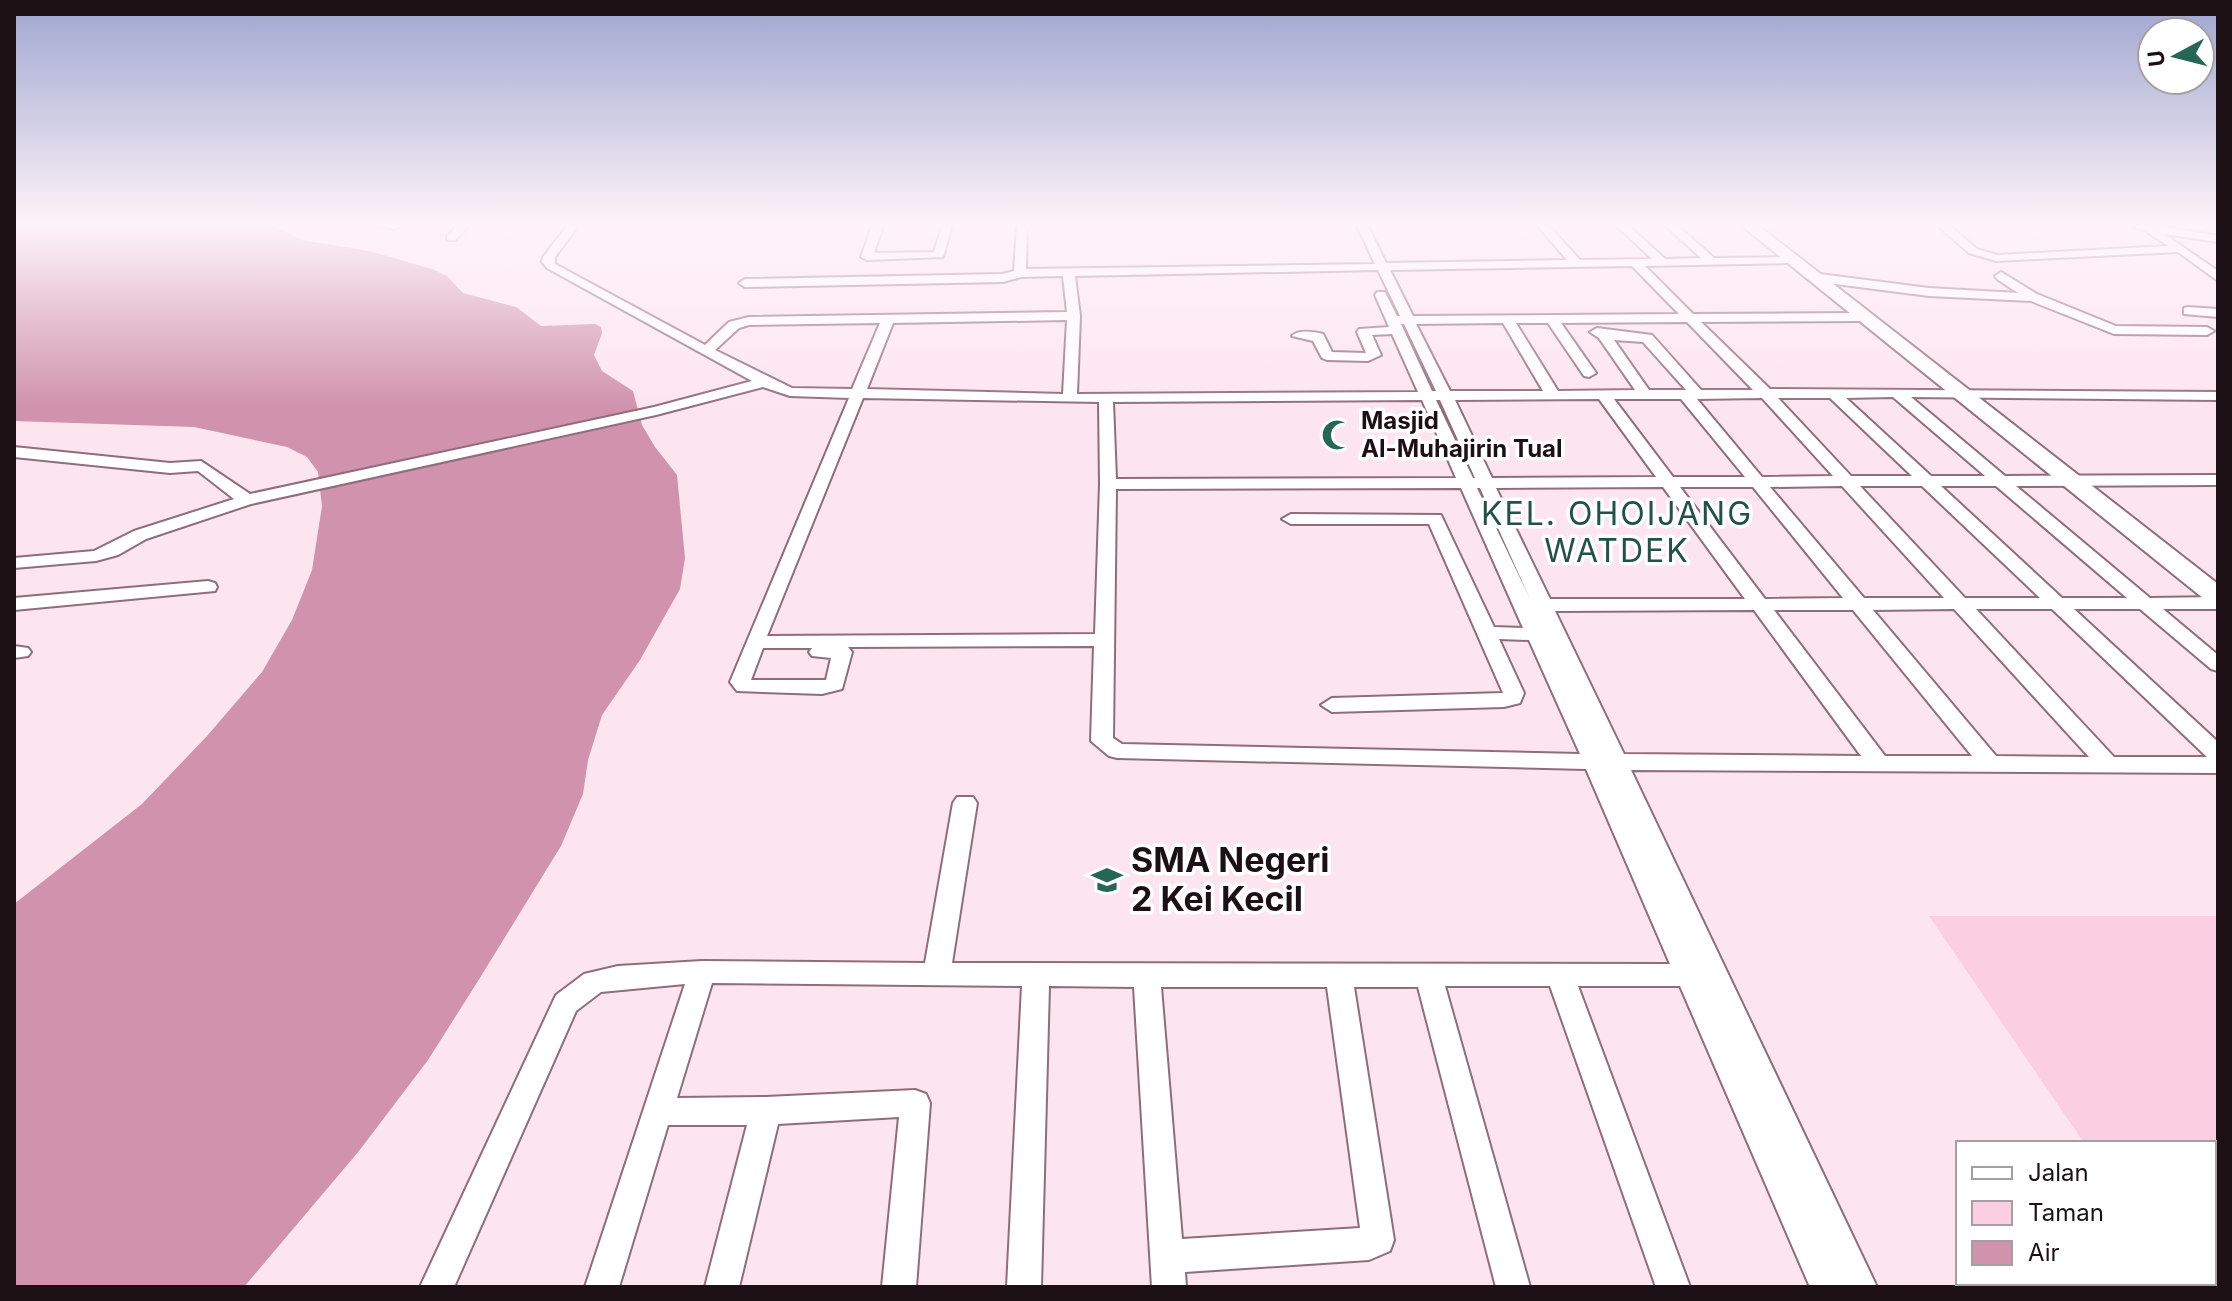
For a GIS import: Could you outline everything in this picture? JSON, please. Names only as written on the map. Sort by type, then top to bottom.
[{"type":"street","points":[[589,287],[764,382],[790,392],[855,396],[1070,398],[1897,393],[2214,399]]},
{"type":"street","points":[[1070,287],[1074,316],[1070,398]]},
{"type":"street","points":[[1384,287],[1426,395],[1465,482],[1532,605],[1701,974],[1827,1287]]},
{"type":"street","points":[[1660,287],[1767,395],[2109,765]]},
{"type":"street","points":[[1824,287],[2218,597]]},
{"type":"street","points":[[1888,287],[2033,297]]},
{"type":"street","points":[[2017,287],[2033,297],[2116,330],[2207,331]]},
{"type":"street","points":[[2188,311],[2218,313]]},
{"type":"street","points":[[707,350],[734,325],[749,321],[1074,316]]},
{"type":"street","points":[[2156,316],[2179,331]]},
{"type":"street","points":[[1299,336],[1318,337],[1327,355],[1332,357],[1368,357],[1374,355],[1364,332],[1398,323],[1506,318],[1863,317]]},
{"type":"street","points":[[1506,318],[1553,395]]},
{"type":"street","points":[[1551,318],[1589,373]]},
{"type":"street","points":[[1583,318],[1594,330],[1604,335],[1647,338],[1991,765]]},
{"type":"street","points":[[888,320],[753,647],[1105,640]]},
{"type":"street","points":[[1398,323],[1445,395],[1486,482],[1532,605],[1536,634],[1605,761]]},
{"type":"street","points":[[1604,335],[1645,395]]},
{"type":"street","points":[[14,563],[107,555],[140,535],[247,500],[656,411],[764,382]]},
{"type":"street","points":[[1897,393],[2218,665]]},
{"type":"street","points":[[1834,394],[2218,755]]},
{"type":"street","points":[[1603,395],[1879,764]]},
{"type":"street","points":[[1106,397],[1108,484],[1102,741],[1106,747],[1117,751],[1605,761],[2218,765]]},
{"type":"street","points":[[14,452],[170,468],[201,466],[247,500]]},
{"type":"street","points":[[1108,484],[2218,480]]},
{"type":"street","points":[[1291,519],[1435,519],[1514,693],[1513,698],[1332,705]]},
{"type":"street","points":[[14,604],[208,587]]},
{"type":"street","points":[[1532,605],[2218,603]]},
{"type":"street","points":[[1487,633],[1536,634]]},
{"type":"street","points":[[937,972],[965,803]]},
{"type":"street","points":[[437,1287],[566,1003],[594,982],[618,977],[702,972],[1147,976],[1701,974]]},
{"type":"street","points":[[602,1287],[702,972]]},
{"type":"street","points":[[1024,1287],[1036,973]]},
{"type":"street","points":[[1701,974],[1860,1287]]},
{"type":"street","points":[[1560,975],[1673,1287]]},
{"type":"street","points":[[1147,976],[1168,1272],[1369,1244],[1378,1240],[1339,976]]},
{"type":"street","points":[[1429,976],[1513,1287]]},
{"type":"street","points":[[659,1112],[766,1111],[915,1103],[899,1287]]},
{"type":"street","points":[[722,1287],[766,1111]]},
{"type":"green space","points":[[1929,916],[2218,916],[2218,1287],[2182,1285],[2216,1285],[2216,1141],[2083,1141]]},
{"type":"water","points":[[14,287],[457,287],[463,293],[516,307],[541,326],[595,324],[601,327],[602,333],[594,355],[602,371],[633,391],[642,425],[677,475],[685,558],[680,589],[640,660],[602,715],[588,760],[583,794],[561,846],[428,1060],[359,1151],[244,1287],[14,1287],[14,904],[142,804],[262,672],[292,620],[312,570],[322,506],[318,472],[307,457],[287,447],[194,427],[14,421]]},
{"type":"place","name":"Masjid Al-Muhajirin Tual","points":[[1337,435]]},
{"type":"place","name":"SMA Negeri 2 Kei Kecil","points":[[1107,880]]},
{"type":"district","name":"KEL. OHOIJANG WATDEK","points":[[1617,532]]}]
